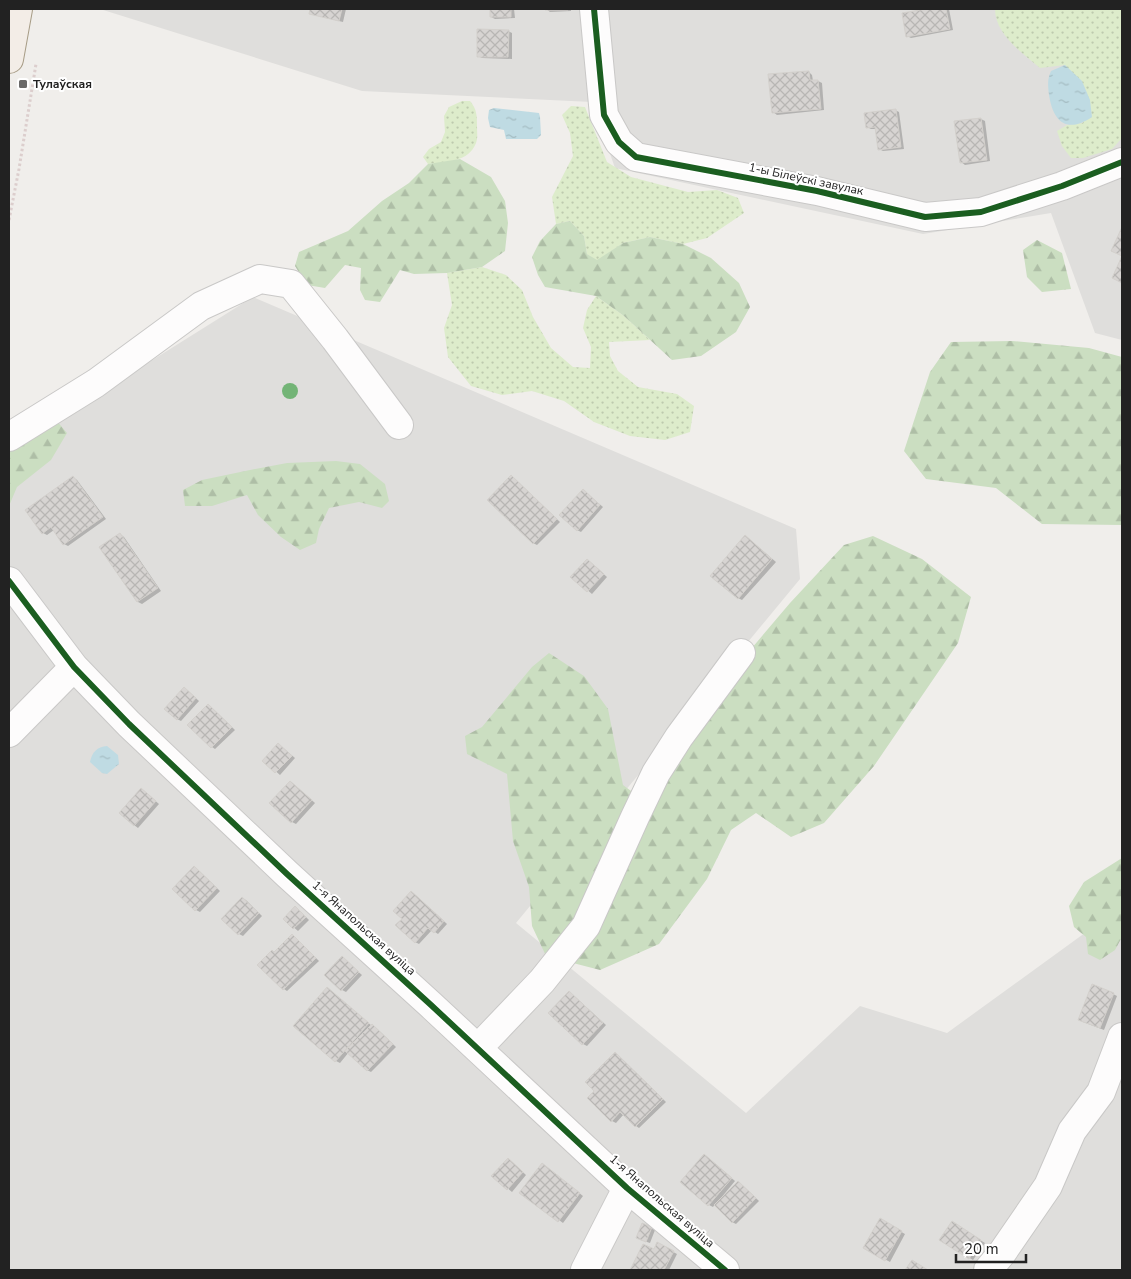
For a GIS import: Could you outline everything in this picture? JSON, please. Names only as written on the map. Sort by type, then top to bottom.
[{"type":"main road","points":[[9,59],[18,9]]},
{"type":"street","name":"1-ы Білеўскі завулак","points":[[594,9],[604,115],[619,142],[636,156],[817,191],[925,217],[981,212],[1062,186],[1122,162]]},
{"type":"street","points":[[9,436],[96,383],[201,306],[260,279],[291,284],[336,339],[399,425]]},
{"type":"street","name":"1-я Янапольская вуліца","points":[[9,582],[74,667],[129,724],[280,867],[478,1048],[627,1188],[725,1270]]},
{"type":"street","points":[[478,1048],[542,981],[586,926],[656,773],[679,737],[741,653]]},
{"type":"street","points":[[9,733],[74,667]]},
{"type":"street","points":[[988,1270],[1002,1254],[1048,1186],[1072,1131],[1101,1092],[1122,1036]]},
{"type":"street","points":[[586,1270],[627,1188]]},
{"type":"path","points":[[9,220],[37,56]]},
{"type":"shaded area","points":[[100,9],[1122,9],[1122,340],[1095,333],[1051,213],[923,234],[615,168],[592,102],[362,91]]},
{"type":"shaded area","points":[[253,297],[796,529],[800,579],[516,923],[746,1113],[860,1006],[947,1033],[1122,906],[1122,1270],[9,1270],[9,450]]},
{"type":"green space","points":[[995,9],[1122,9],[1122,138],[1112,149],[1083,158],[1071,158],[1062,146],[1057,131],[1067,125],[1083,123],[1065,65],[1040,68],[1004,35],[996,18]]},
{"type":"green space","points":[[462,101],[470,101],[476,113],[477,137],[473,149],[456,160],[428,164],[423,157],[429,149],[441,142],[445,132],[444,116],[449,107]]},
{"type":"green space","points":[[571,106],[585,107],[607,162],[631,177],[688,192],[717,190],[738,198],[744,213],[707,238],[683,244],[650,237],[623,243],[597,261],[587,254],[584,236],[570,221],[556,224],[552,197],[573,156],[570,133],[562,115]]},
{"type":"green space","points":[[460,159],[491,177],[505,201],[508,223],[505,251],[482,267],[447,273],[414,274],[400,270],[380,302],[365,300],[360,290],[361,268],[345,265],[325,288],[307,285],[295,266],[299,252],[348,231],[382,201],[409,183],[428,164]]},
{"type":"green space","points":[[570,221],[584,236],[587,254],[597,260],[623,243],[650,237],[683,244],[711,258],[739,283],[750,307],[736,332],[701,356],[672,360],[624,316],[596,296],[545,287],[538,275],[532,257],[540,241],[556,224]]},
{"type":"green space","points":[[1037,240],[1062,253],[1071,289],[1042,292],[1027,277],[1023,250]]},
{"type":"green space","points":[[482,267],[506,275],[522,290],[533,317],[551,348],[573,367],[590,368],[591,347],[583,328],[587,310],[596,296],[624,316],[650,340],[609,342],[610,356],[618,371],[638,387],[677,394],[694,406],[690,432],[665,440],[630,436],[594,422],[564,401],[532,391],[502,395],[471,386],[448,357],[444,328],[452,305],[447,273]]},
{"type":"green space","points":[[1012,341],[1089,348],[1122,357],[1122,525],[1042,524],[996,488],[926,479],[904,451],[930,372],[951,342]]},
{"type":"green space","points":[[56,420],[67,433],[51,460],[17,487],[9,506],[9,452],[31,430]]},
{"type":"green space","points":[[336,461],[360,464],[385,484],[389,501],[382,508],[359,502],[329,508],[319,529],[316,543],[300,550],[281,537],[258,515],[247,495],[212,506],[185,506],[183,490],[202,480],[287,463]]},
{"type":"green space","points":[[873,536],[922,559],[971,597],[958,643],[874,766],[824,823],[791,837],[756,813],[731,830],[707,879],[659,944],[600,970],[546,956],[532,926],[529,887],[513,841],[507,774],[467,754],[465,736],[482,727],[532,667],[549,653],[584,676],[608,709],[623,785],[654,808],[701,708],[790,603],[844,545]]},
{"type":"green space","points":[[1122,858],[1122,937],[1115,950],[1100,960],[1088,954],[1086,937],[1074,927],[1069,906],[1084,882]]},
{"type":"water","points":[[1065,65],[1082,81],[1090,100],[1092,117],[1075,125],[1068,125],[1058,118],[1054,112],[1049,95],[1048,80],[1051,71]]},
{"type":"water","points":[[494,108],[539,113],[541,135],[537,139],[506,139],[504,130],[490,127],[489,110]]},
{"type":"water","points":[[107,746],[118,755],[119,764],[107,774],[102,773],[90,762],[95,751]]},
{"type":"building","points":[[310,9],[342,9],[339,21],[309,14]]},
{"type":"building","points":[[490,9],[511,9],[511,17],[490,17]]},
{"type":"building","points":[[568,9],[568,10],[545,10]]},
{"type":"building","points":[[926,9],[946,9],[950,29],[906,37],[902,13]]},
{"type":"building","points":[[477,29],[509,30],[508,57],[477,57]]},
{"type":"building","points":[[809,71],[810,80],[818,80],[821,109],[772,113],[768,74]]},
{"type":"building","points":[[896,109],[901,147],[878,150],[875,127],[866,128],[864,113]]},
{"type":"building","points":[[981,118],[987,160],[960,163],[954,121]]},
{"type":"building","points":[[1122,227],[1122,256],[1111,251]]},
{"type":"building","points":[[1122,256],[1122,283],[1112,278]]},
{"type":"building","points":[[511,475],[557,519],[533,544],[487,500]]},
{"type":"building","points":[[73,476],[103,517],[63,545],[51,527],[42,534],[25,510]]},
{"type":"building","points":[[583,489],[600,505],[577,531],[559,515]]},
{"type":"building","points":[[120,533],[158,588],[137,602],[99,547]]},
{"type":"building","points":[[745,535],[772,559],[738,599],[710,576]]},
{"type":"building","points":[[587,559],[604,574],[587,592],[570,577]]},
{"type":"building","points":[[184,687],[196,698],[177,720],[164,709]]},
{"type":"building","points":[[208,704],[232,727],[211,748],[187,725]]},
{"type":"building","points":[[278,743],[292,756],[275,773],[262,761]]},
{"type":"building","points":[[290,781],[312,800],[291,823],[269,803]]},
{"type":"building","points":[[141,788],[156,801],[134,826],[119,813]]},
{"type":"building","points":[[194,866],[217,888],[195,911],[172,889]]},
{"type":"building","points":[[411,891],[444,921],[434,933],[428,928],[415,943],[395,925],[402,919],[393,911]]},
{"type":"building","points":[[242,897],[259,913],[238,935],[221,919]]},
{"type":"building","points":[[295,906],[306,917],[293,929],[283,919]]},
{"type":"building","points":[[292,934],[316,958],[283,990],[257,965],[272,950],[274,952]]},
{"type":"building","points":[[342,956],[359,972],[341,991],[324,975]]},
{"type":"building","points":[[1092,984],[1114,993],[1100,1028],[1078,1020]]},
{"type":"building","points":[[327,987],[369,1023],[335,1062],[293,1026]]},
{"type":"building","points":[[569,991],[603,1023],[582,1045],[548,1013]]},
{"type":"building","points":[[372,1024],[393,1044],[367,1071],[345,1051]]},
{"type":"building","points":[[615,1052],[663,1099],[635,1127],[620,1112],[611,1122],[587,1098],[594,1091],[585,1082]]},
{"type":"building","points":[[704,1154],[732,1178],[708,1206],[680,1182]]},
{"type":"building","points":[[508,1158],[523,1172],[507,1190],[491,1176]]},
{"type":"building","points":[[542,1163],[580,1193],[558,1222],[519,1193]]},
{"type":"building","points":[[738,1181],[756,1198],[732,1223],[714,1205]]},
{"type":"building","points":[[880,1218],[902,1231],[885,1261],[863,1248]]},
{"type":"building","points":[[952,1221],[981,1240],[969,1259],[939,1240]]},
{"type":"building","points":[[642,1223],[652,1227],[646,1242],[636,1238]]},
{"type":"building","points":[[657,1242],[674,1251],[664,1270],[630,1270],[643,1244],[654,1249]]},
{"type":"building","points":[[912,1260],[928,1270],[905,1270]]},
{"type":"cycle path","points":[[594,9],[604,115],[619,142],[636,157],[817,191],[925,217],[981,212],[1062,186],[1122,162]]},
{"type":"cycle path","points":[[9,581],[74,667],[129,724],[287,874],[627,1188],[725,1270]]},
{"type":"place","name":"Тулаўская","points":[[23,84]]}]
